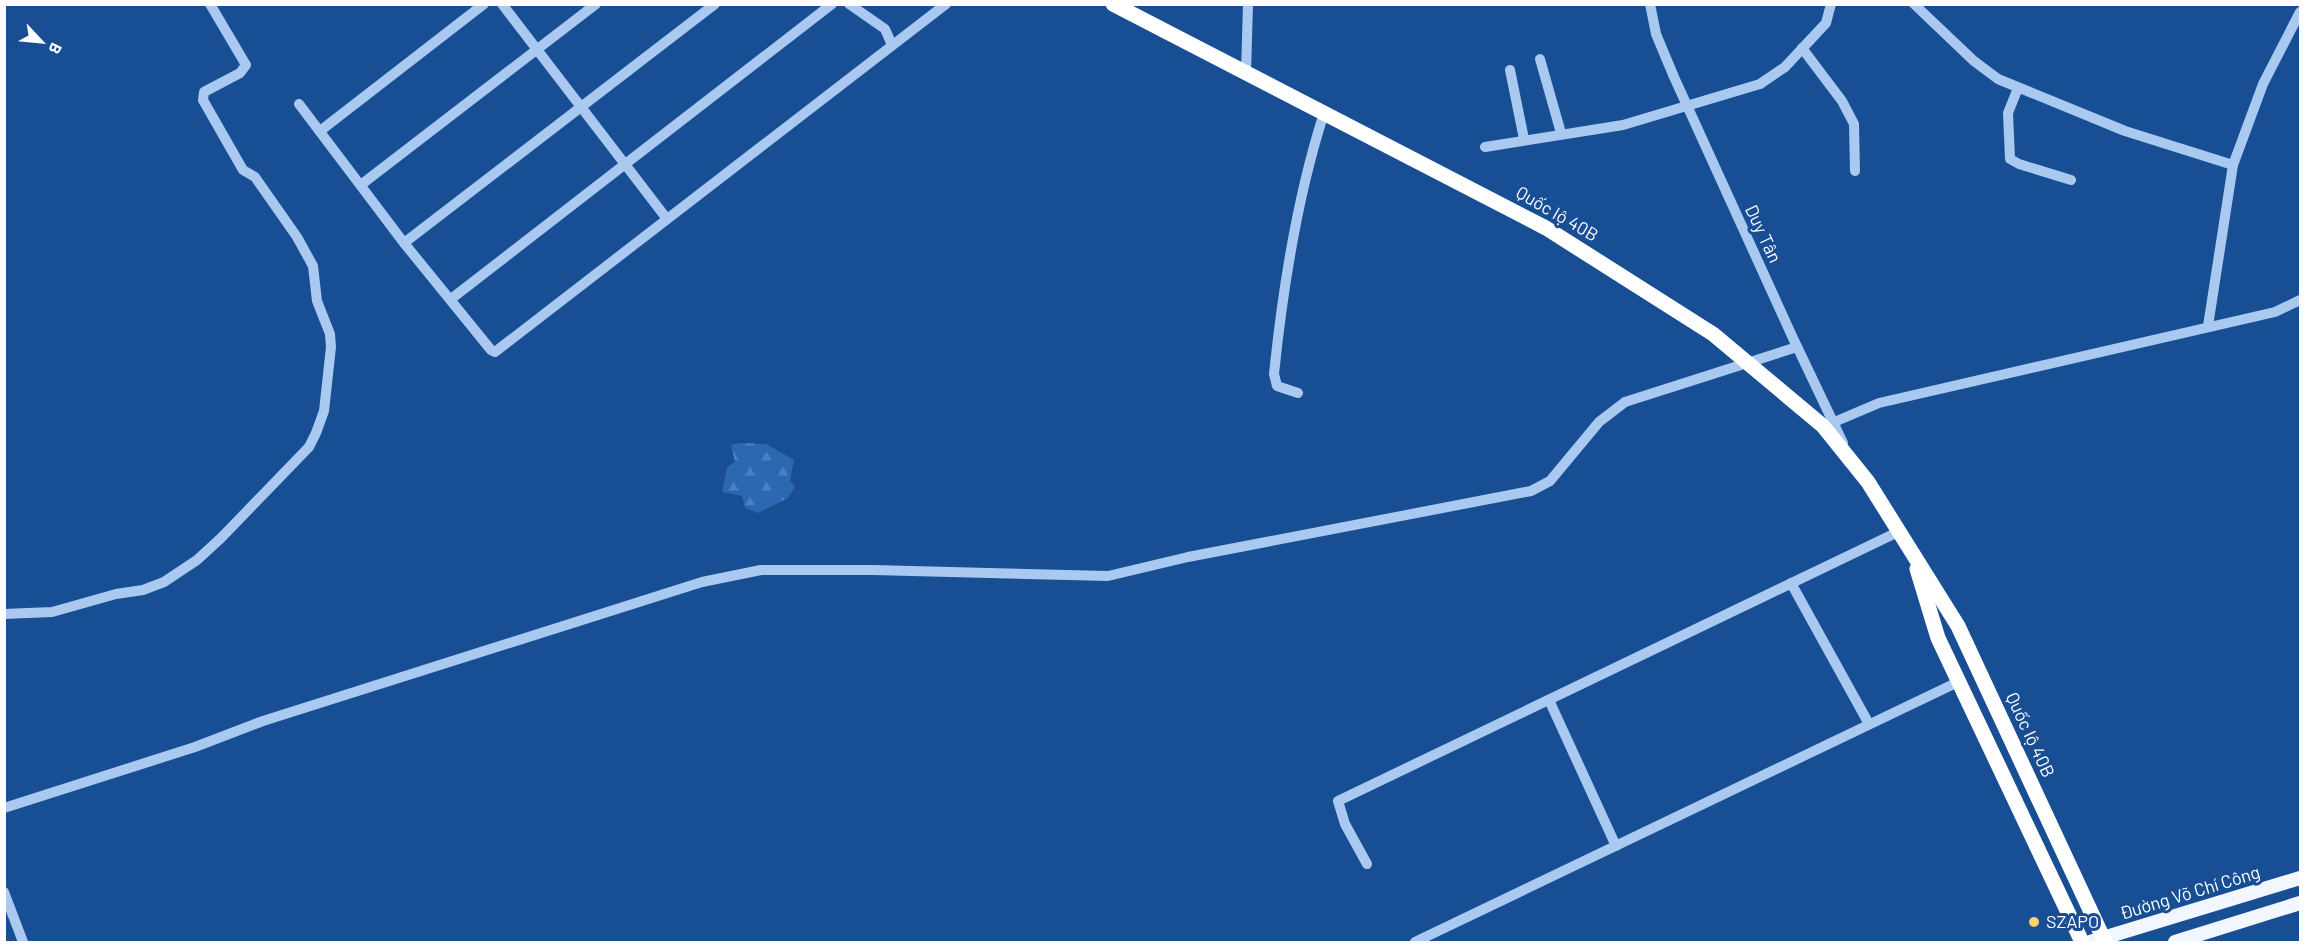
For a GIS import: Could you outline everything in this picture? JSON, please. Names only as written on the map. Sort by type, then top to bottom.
[{"type":"highway","name":"Quốc lộ 40B","points":[[1113,4],[1546,228],[1713,334],[1823,426],[1860,472],[1900,531],[1958,626],[2100,941]]},
{"type":"highway","name":"Quốc lộ 40B","points":[[1912,549],[1938,638],[2082,942]]},
{"type":"main road","name":"Đường Võ Chí Công","points":[[2100,941],[2301,878]]},
{"type":"main road","points":[[2175,942],[2301,903]]},
{"type":"street","points":[[4,614],[52,612],[116,594],[143,590],[164,582],[197,560],[221,538],[309,447],[321,422],[326,397],[330,334],[317,301],[313,266],[297,237],[255,177],[243,170],[203,100],[204,92],[240,73],[246,65],[210,4]]},
{"type":"street","points":[[320,130],[483,4]]},
{"type":"street","points":[[502,4],[667,219]]},
{"type":"street","points":[[362,184],[596,4]]},
{"type":"street","points":[[404,243],[716,4]]},
{"type":"street","points":[[451,299],[832,4]]},
{"type":"street","points":[[849,4],[885,29],[892,45]]},
{"type":"street","points":[[299,104],[362,184],[404,243],[495,352],[946,4]]},
{"type":"street","points":[[1246,73],[1248,4]]},
{"type":"street","name":"Duy Tân","points":[[1650,4],[1656,34],[1832,423],[1860,472]]},
{"type":"street","points":[[1914,4],[1991,75],[2125,131],[2233,165]]},
{"type":"street","points":[[1485,147],[1561,133],[1623,125],[1760,84],[1785,67],[1826,23],[1832,5]]},
{"type":"street","points":[[2208,326],[2233,165],[2263,84],[2301,12]]},
{"type":"street","points":[[1802,48],[1842,100],[1854,124],[1855,171]]},
{"type":"street","points":[[1540,59],[1561,133]]},
{"type":"street","points":[[1510,70],[1524,139]]},
{"type":"street","points":[[2018,88],[2008,113],[2010,159],[2071,180]]},
{"type":"street","points":[[1298,393],[1276,386],[1276,354],[1306,172],[1324,113]]},
{"type":"street","points":[[1832,423],[1879,403],[2274,312],[2301,300]]},
{"type":"street","points":[[4,808],[195,747],[263,721],[702,582],[760,570],[873,570],[1108,576],[1188,557],[1531,491],[1550,481],[1599,422],[1626,402],[1797,347]]},
{"type":"street","points":[[1367,864],[1345,824],[1338,801],[1900,531]]},
{"type":"street","points":[[1791,583],[1869,724]]},
{"type":"street","points":[[1415,942],[1958,682]]},
{"type":"street","points":[[1549,700],[1616,846]]},
{"type":"street","points":[[4,892],[23,942]]},
{"type":"green space","points":[[766,444],[794,460],[790,481],[795,487],[788,498],[758,513],[745,508],[742,496],[722,492],[727,467],[735,462],[731,445]]},
{"type":"place","name":"SZAPO","points":[[2034,922]]}]
